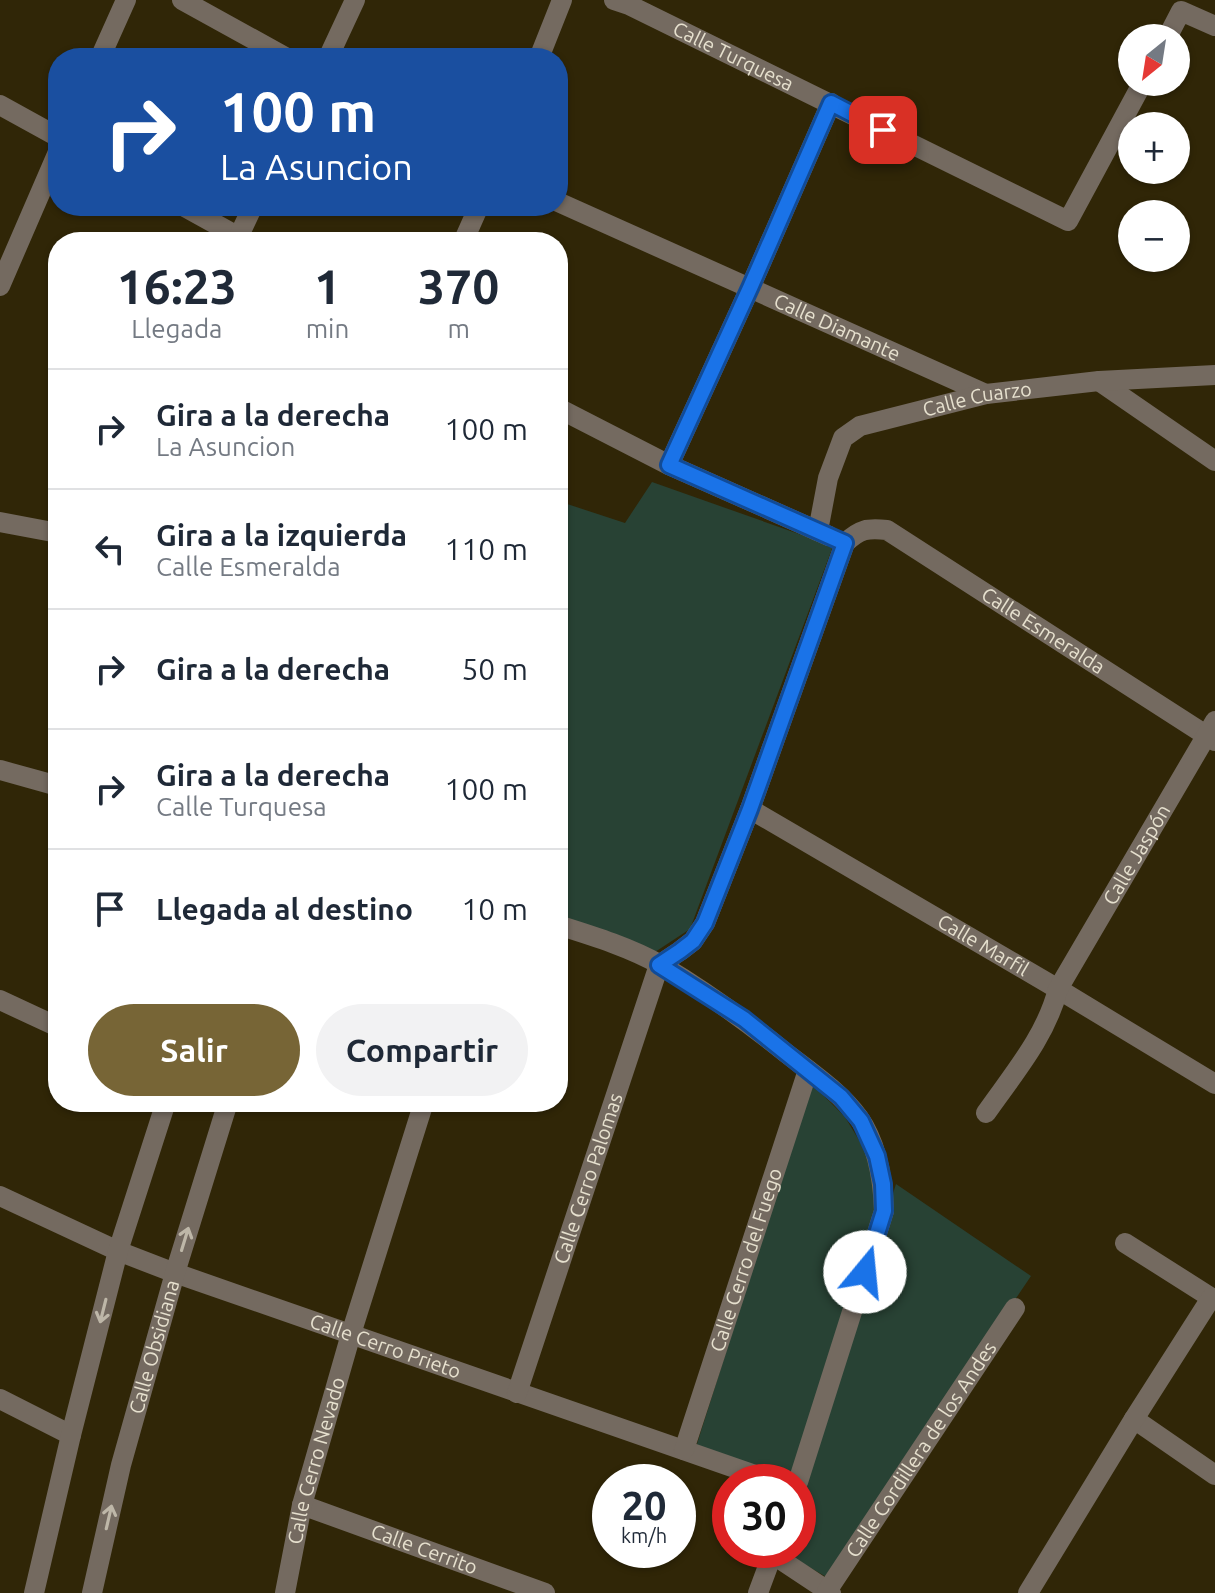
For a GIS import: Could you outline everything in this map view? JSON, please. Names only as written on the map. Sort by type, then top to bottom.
[{"type":"street","points":[[104,48],[126,0]]},
{"type":"street","points":[[182,0],[269,48]]},
{"type":"street","points":[[333,48],[355,0]]},
{"type":"street","points":[[543,48],[562,0]]},
{"type":"street","name":"Calle Turquesa","points":[[614,0],[1068,221],[1135,96]]},
{"type":"street","points":[[1174,24],[1181,11],[1215,26]]},
{"type":"street","points":[[669,465],[831,103]]},
{"type":"street","points":[[0,105],[48,131]]},
{"type":"street","points":[[0,286],[48,175]]},
{"type":"street","name":"Calle Diamante","points":[[568,206],[986,394]]},
{"type":"street","points":[[200,216],[227,232]]},
{"type":"street","name":"Calle Cuarzo","points":[[818,531],[828,478],[843,438],[860,426],[986,394],[1099,381],[1215,375]]},
{"type":"street","points":[[1099,381],[1215,461]]},
{"type":"street","points":[[568,413],[669,465],[845,543],[750,809],[705,923],[693,941],[659,965]]},
{"type":"street","points":[[0,522],[48,531]]},
{"type":"street","name":"Calle Esmeralda","points":[[845,543],[869,528],[887,530],[1212,732]]},
{"type":"street","name":"Calle Jaspón","points":[[986,1113],[1042,1032],[1058,989],[1212,732]]},
{"type":"street","points":[[0,770],[48,783]]},
{"type":"street","name":"Calle Marfil","points":[[750,809],[1215,1084]]},
{"type":"street","points":[[568,928],[597,937],[659,965],[744,1019],[841,1097],[861,1121],[877,1156],[883,1184],[884,1211],[804,1464]]},
{"type":"street","name":"Calle Cerro Palomas","points":[[517,1393],[659,965]]},
{"type":"street","points":[[0,1000],[48,1022]]},
{"type":"street","name":"Calle Cerro del Fuego","points":[[684,1450],[808,1070]]},
{"type":"street","points":[[34,1593],[118,1251],[163,1112]]},
{"type":"street","name":"Calle Obsidiana","points":[[92,1593],[121,1465],[175,1273],[225,1112]]},
{"type":"street","name":"Calle Cerro Nevado","points":[[285,1593],[302,1505],[351,1334],[421,1112]]},
{"type":"street","name":"Calle Cerro Prieto","points":[[0,1196],[118,1251],[175,1273],[724,1464]]},
{"type":"street","points":[[1028,1593],[1134,1419],[1213,1299],[1125,1243]]},
{"type":"street","name":"Calle Cordillera de los Andes","points":[[829,1592],[1015,1308]]},
{"type":"street","points":[[0,1399],[71,1435]]},
{"type":"street","points":[[1134,1419],[1215,1475]]},
{"type":"street","name":"Calle Cerrito","points":[[302,1505],[545,1593]]},
{"type":"street","points":[[758,1593],[767,1568]]},
{"type":"street","points":[[795,1568],[829,1592]]},
{"type":"green space","points":[[652,482],[833,546],[690,929],[655,952],[568,924],[568,504],[625,523]]},
{"type":"green space","points":[[811,1083],[845,1117],[871,1160],[877,1210],[796,1464],[742,1464],[696,1447]]},
{"type":"green space","points":[[896,1184],[1031,1276],[828,1578],[811,1568],[816,1568],[816,1464],[807,1464]]},
{"type":"route","points":[[865,1272],[884,1211],[883,1184],[877,1156],[861,1121],[841,1097],[744,1019],[659,965],[693,941],[705,923],[750,809],[845,543],[669,465],[831,103],[883,130]]}]
